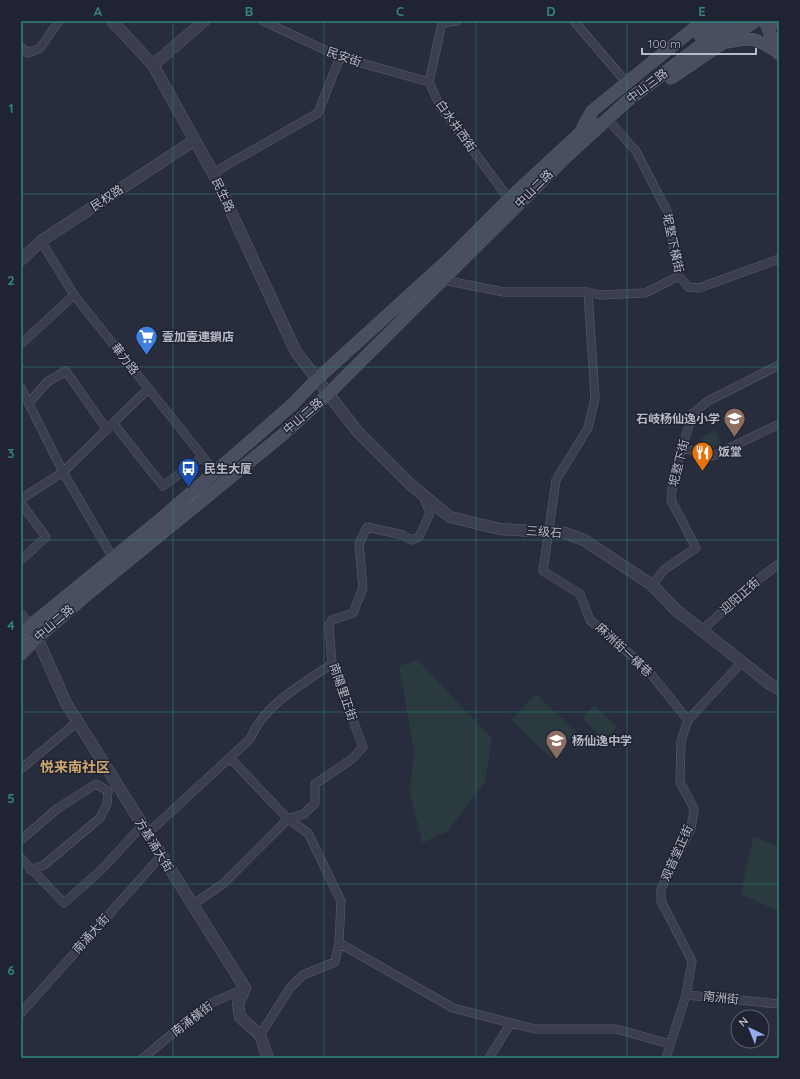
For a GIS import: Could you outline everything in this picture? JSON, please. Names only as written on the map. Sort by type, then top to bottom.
[{"type":"main road","points":[[578,135],[592,112],[626,82],[703,21]]},
{"type":"main road","name":"中山三路","points":[[564,154],[578,135],[622,96],[719,21]]},
{"type":"main road","points":[[626,102],[645,96],[719,44],[735,27],[744,21]]},
{"type":"main road","points":[[735,27],[755,21]]},
{"type":"main road","points":[[765,21],[778,53]]},
{"type":"main road","name":"中山三路","points":[[564,154],[608,119],[626,102],[735,27]]},
{"type":"main road","points":[[719,44],[746,38],[759,41],[778,53]]},
{"type":"main road","name":"中山二路","points":[[21,636],[32,625],[215,472],[292,405],[316,380],[449,259],[510,199],[564,154]]},
{"type":"main road","name":"中山二路","points":[[21,654],[37,638],[328,394],[443,280],[564,154]]},
{"type":"street","points":[[21,47],[28,53],[40,48],[59,21]]},
{"type":"street","name":"民生路","points":[[112,21],[153,65],[196,140],[213,173],[296,352],[316,380]]},
{"type":"street","points":[[153,65],[204,21]]},
{"type":"street","name":"民安街","points":[[263,21],[340,57],[429,82]]},
{"type":"street","points":[[429,82],[442,22],[457,21]]},
{"type":"street","points":[[574,21],[626,82]]},
{"type":"street","points":[[213,173],[318,113],[340,57]]},
{"type":"street","name":"白水井西街","points":[[429,82],[440,106],[510,199]]},
{"type":"street","name":"坭墪下橫街","points":[[608,119],[636,151],[667,211],[679,276],[688,287],[699,288],[779,259]]},
{"type":"street","name":"民权路","points":[[21,260],[41,241],[196,140]]},
{"type":"street","name":"華力路","points":[[41,241],[74,295],[201,458],[215,472]]},
{"type":"street","points":[[443,280],[504,292],[588,292],[600,295],[645,293],[679,276]]},
{"type":"street","name":"麻洲街一橫巷","points":[[588,292],[595,398],[588,428],[556,480],[542,571],[580,594],[590,620],[646,668],[688,720]]},
{"type":"street","points":[[21,344],[74,295]]},
{"type":"street","name":"坭墪下街","points":[[652,585],[666,569],[696,548],[671,500],[674,473],[693,413],[708,401],[779,366]]},
{"type":"street","points":[[29,403],[47,382],[66,371],[107,430]]},
{"type":"street","name":"三级石","points":[[316,380],[357,431],[422,494],[450,517],[500,529],[565,533],[584,540],[652,585],[676,610],[779,689]]},
{"type":"street","points":[[21,388],[63,472],[113,558]]},
{"type":"street","points":[[21,499],[63,472],[148,389]]},
{"type":"street","points":[[113,423],[164,486],[201,458]]},
{"type":"street","points":[[682,448],[713,456],[779,424]]},
{"type":"street","name":"南陽里正街","points":[[192,905],[223,884],[288,819],[304,814],[315,803],[315,784],[352,759],[363,747],[332,664],[329,625],[332,620],[353,613],[363,588],[359,544],[367,527],[403,535],[411,540],[419,537],[430,513],[422,494]]},
{"type":"street","points":[[21,503],[46,537],[21,560]]},
{"type":"street","name":"迎阳正街","points":[[702,630],[761,577],[779,564]]},
{"type":"street","points":[[21,614],[32,625]]},
{"type":"street","name":"方基涌大街","points":[[32,625],[66,703],[112,788],[144,830],[245,988]]},
{"type":"street","name":"观音堂正街","points":[[666,1058],[686,995],[692,961],[661,901],[661,888],[691,828],[694,809],[680,782],[681,741],[688,720],[742,662]]},
{"type":"street","points":[[21,858],[30,870],[64,903],[144,830],[230,758],[250,739],[256,726],[290,691],[332,664]]},
{"type":"street","points":[[21,769],[77,722]]},
{"type":"street","points":[[230,758],[288,819],[308,833],[342,901],[339,943],[335,962],[303,975],[290,988],[260,1035]]},
{"type":"street","points":[[21,840],[58,808],[96,784],[112,788],[107,804],[100,818],[44,865],[30,870]]},
{"type":"street","name":"南涌大街","points":[[21,1013],[161,856]]},
{"type":"street","points":[[339,943],[453,1008],[534,1029],[616,1029],[670,1044]]},
{"type":"street","points":[[245,988],[238,1004],[240,1017],[260,1035],[268,1058]]},
{"type":"street","name":"南涌橫街","points":[[143,1058],[207,1005],[245,988]]},
{"type":"street","name":"南洲街","points":[[686,995],[779,1004]]},
{"type":"street","points":[[489,1058],[511,1022]]},
{"type":"shaded area","points":[[715,431],[721,444],[706,451],[700,439]]},
{"type":"shaded area","points":[[418,660],[492,739],[485,782],[448,831],[422,843],[410,792],[414,751],[399,666]]},
{"type":"shaded area","points":[[536,694],[576,732],[551,758],[511,720]]},
{"type":"shaded area","points":[[594,705],[617,727],[605,740],[582,718]]},
{"type":"shaded area","points":[[753,837],[779,846],[779,908],[773,909],[741,894]]},
{"type":"place","name":"壹加壹連鎖店","points":[[147,356]]},
{"type":"place","name":"石岐杨仙逸小学","points":[[735,438]]},
{"type":"place","name":"饭堂","points":[[703,472]]},
{"type":"place","name":"民生大厦","points":[[189,488]]},
{"type":"place","name":"杨仙逸中学","points":[[557,760]]},
{"type":"district","name":"悦来南社区","points":[[75,767]]}]
